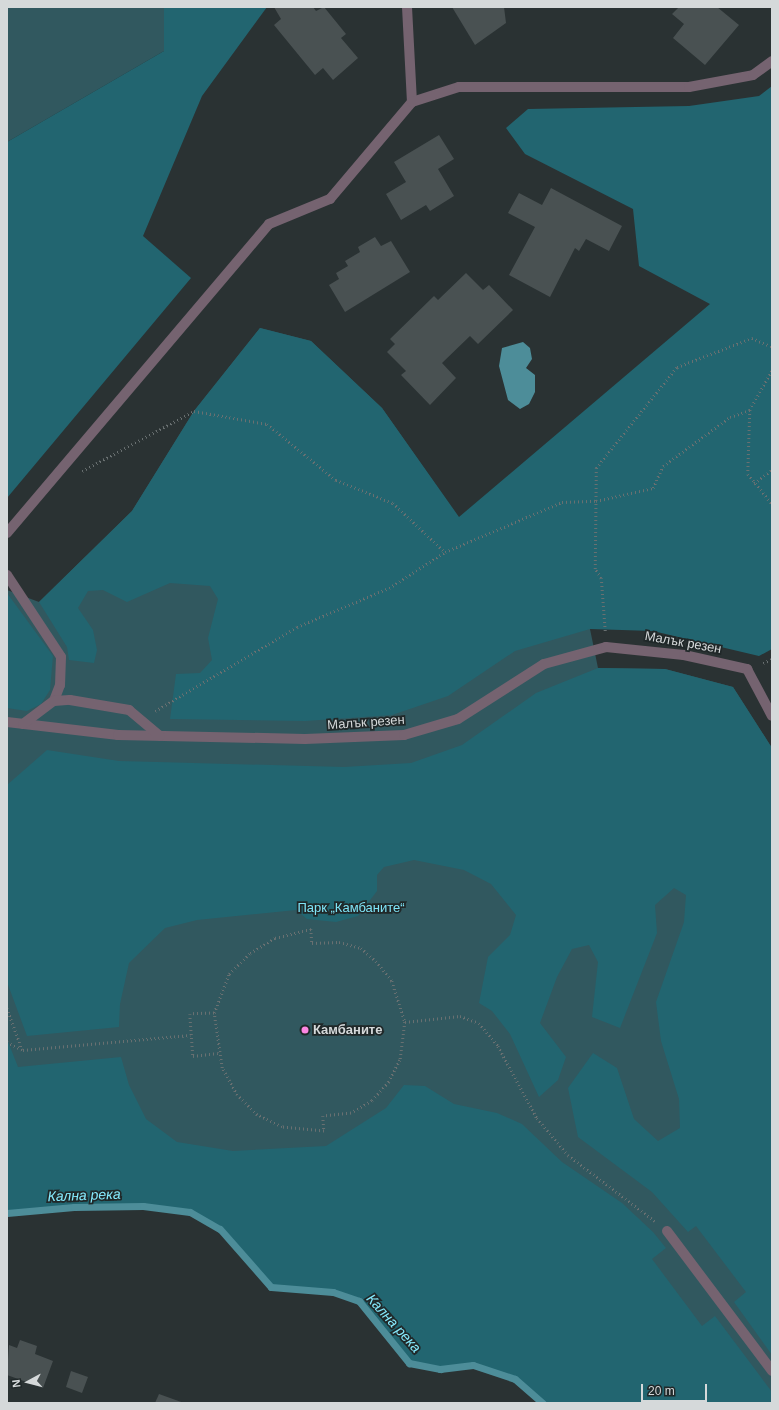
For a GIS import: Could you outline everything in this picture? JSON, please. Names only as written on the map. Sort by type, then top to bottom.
[{"type":"street","points":[[406,7],[412,102]]},
{"type":"street","points":[[7,533],[269,224],[330,199],[412,102],[459,87],[689,88],[753,76],[772,61]]},
{"type":"street","points":[[7,575],[61,657],[60,685],[54,701],[23,724]]},
{"type":"street","name":"Малък резен","points":[[7,722],[160,736],[305,739],[404,735],[458,719],[544,664],[606,647],[684,655],[747,669],[772,716]]},
{"type":"street","points":[[54,701],[70,700],[129,710],[143,718],[160,736]]},
{"type":"street","points":[[667,1231],[772,1370]]},
{"type":"path","points":[[606,647],[601,578],[595,569],[596,468],[677,367],[752,338],[772,347]]},
{"type":"path","points":[[772,371],[750,410],[748,474],[772,504]]},
{"type":"path","points":[[143,718],[297,627],[389,588],[445,552],[562,502],[596,501],[654,488],[663,466],[730,417],[750,410]]},
{"type":"path","points":[[76,474],[194,411],[267,424],[336,480],[393,503],[445,552]]},
{"type":"path","points":[[754,483],[772,470]]},
{"type":"path","points":[[311,929],[312,943],[339,942],[361,948],[376,961],[392,981],[405,1022],[400,1060],[389,1082],[372,1101],[351,1113],[323,1116],[324,1131],[282,1127],[257,1115],[237,1095],[218,1053],[214,1013],[229,974],[250,953],[275,938],[311,929]]},
{"type":"path","points":[[7,1008],[23,1050]]},
{"type":"path","points":[[214,1013],[190,1014],[190,1035],[194,1056],[218,1053]]},
{"type":"path","points":[[405,1022],[460,1016],[479,1023],[498,1046],[537,1118],[568,1154],[667,1231]]},
{"type":"path","points":[[7,1042],[23,1050],[190,1035]]},
{"type":"green space","points":[[7,7],[164,7],[164,51],[7,142]]},
{"type":"green space","points":[[164,7],[267,7],[202,96],[143,236],[191,278],[7,498],[7,142],[164,51]]},
{"type":"green space","points":[[772,86],[772,649],[759,656],[653,631],[590,629],[515,651],[448,696],[392,715],[305,721],[170,719],[176,674],[200,673],[212,660],[208,638],[218,599],[210,586],[170,583],[127,602],[103,590],[88,591],[78,608],[93,630],[97,650],[94,663],[69,660],[67,647],[39,602],[132,511],[194,411],[260,328],[311,341],[382,408],[459,517],[710,304],[639,266],[633,209],[525,154],[506,128],[528,109],[689,106],[759,96]]},
{"type":"green space","name":"Парк „Камбаните“","points":[[260,328],[311,341],[382,408],[459,518],[590,629],[598,668],[665,669],[733,687],[772,748],[772,1403],[543,1403],[515,1379],[473,1365],[440,1369],[409,1363],[359,1301],[333,1292],[271,1287],[220,1230],[190,1212],[143,1206],[74,1207],[7,1213],[7,590],[39,602],[132,511],[194,411]]},
{"type":"green space","points":[[7,593],[53,656],[50,690],[41,704],[27,711],[7,708]]},
{"type":"green space","points":[[598,668],[665,669],[733,687],[772,748],[772,1355],[734,1302],[746,1292],[696,1226],[688,1232],[652,1192],[578,1137],[568,1088],[593,1053],[617,1068],[634,1119],[658,1141],[680,1128],[679,1099],[661,1041],[656,1002],[684,922],[686,895],[674,888],[655,905],[657,933],[620,1028],[592,1017],[598,962],[589,945],[572,949],[557,977],[540,1023],[566,1057],[558,1080],[539,1097],[510,1034],[492,1011],[479,1003],[488,957],[510,935],[516,915],[491,884],[464,870],[414,860],[384,867],[377,875],[377,891],[358,916],[336,922],[307,919],[296,910],[197,920],[165,928],[129,963],[120,1004],[119,1027],[27,1036],[7,982],[7,785],[47,750],[119,761],[344,767],[411,763],[462,745],[536,693]]},
{"type":"green space","points":[[7,1039],[18,1067],[121,1057],[129,1085],[146,1119],[177,1142],[233,1151],[326,1146],[386,1108],[404,1085],[425,1086],[454,1104],[497,1113],[522,1124],[562,1162],[622,1203],[653,1232],[666,1248],[652,1259],[702,1326],[715,1316],[772,1392],[772,1403],[543,1403],[515,1379],[473,1365],[440,1369],[409,1363],[359,1301],[333,1292],[271,1287],[220,1230],[190,1212],[143,1206],[74,1207],[7,1213]]},
{"type":"shaded area","points":[[523,342],[530,348],[532,359],[526,368],[535,375],[535,392],[529,404],[520,409],[508,400],[499,366],[502,348]]},
{"type":"building","points":[[274,7],[313,7],[316,11],[324,7],[346,34],[341,38],[358,58],[333,80],[323,68],[315,75],[274,25],[281,19]]},
{"type":"building","points":[[452,7],[504,7],[506,23],[475,45]]},
{"type":"building","points":[[679,7],[717,7],[739,25],[705,65],[673,38],[684,24],[672,14]]},
{"type":"building","points":[[439,135],[454,159],[438,169],[454,196],[430,211],[426,205],[401,220],[386,194],[406,182],[394,162]]},
{"type":"building","points":[[551,188],[622,226],[609,251],[586,239],[579,251],[575,248],[550,297],[509,275],[535,227],[508,213],[519,193],[542,205]]},
{"type":"building","points":[[375,237],[381,246],[391,241],[410,272],[345,312],[329,285],[339,279],[336,273],[348,266],[345,261],[360,252],[358,247]]},
{"type":"building","points":[[466,273],[483,290],[489,285],[513,310],[478,344],[470,336],[442,363],[456,378],[430,405],[401,375],[406,371],[387,352],[395,344],[390,339],[434,296],[438,300]]},
{"type":"building","points":[[20,1340],[37,1346],[35,1354],[53,1361],[43,1388],[7,1375],[9,1345],[17,1348]]},
{"type":"building","points":[[71,1371],[88,1377],[82,1393],[66,1387]]},
{"type":"building","points":[[159,1394],[184,1403],[155,1403]]},
{"type":"waterway","name":"Кална река","points":[[7,1213],[74,1207],[143,1206],[190,1212],[220,1229],[271,1287],[333,1292],[359,1301],[409,1363],[440,1369],[473,1365],[515,1379],[543,1403]]},
{"type":"place","name":"Камбаните","points":[[305,1030]]}]
